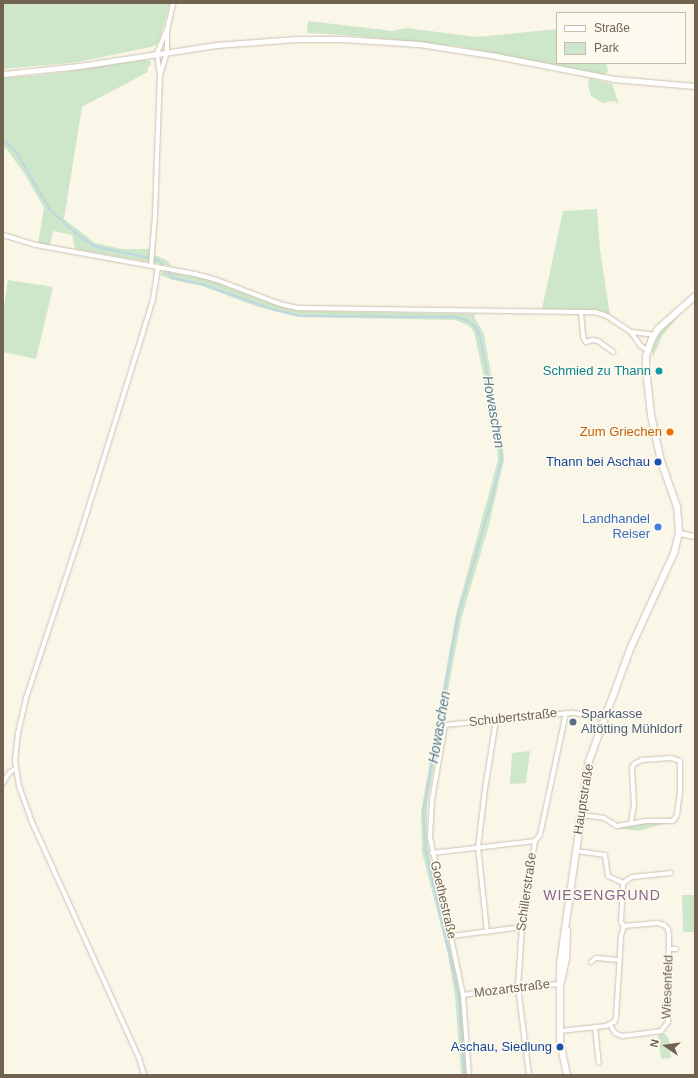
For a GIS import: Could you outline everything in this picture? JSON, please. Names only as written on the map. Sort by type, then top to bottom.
[{"type":"main road","points":[[654,335],[664,323],[695,296]]},
{"type":"main road","name":"Hauptstraße","points":[[566,1075],[564,1042],[560,1031],[560,964],[589,761],[618,680],[644,615],[674,553],[679,533],[677,507],[661,461],[651,416],[646,365],[648,351],[654,335]]},
{"type":"street","points":[[160,75],[168,52],[168,30],[173,3]]},
{"type":"street","points":[[151,264],[160,75],[157,53],[168,30]]},
{"type":"street","points":[[3,74],[79,66],[216,45],[290,39],[382,40],[455,49],[614,79],[695,86]]},
{"type":"street","points":[[3,235],[36,245],[151,264],[207,277],[280,304],[298,308],[581,312],[602,314],[631,332],[640,345],[648,351]]},
{"type":"street","points":[[144,1075],[139,1058],[73,916],[32,822],[19,786],[15,769],[18,733],[26,698],[78,541],[144,332],[160,267]]},
{"type":"street","points":[[581,312],[583,337],[586,342],[592,340],[598,341],[613,352]]},
{"type":"street","points":[[631,332],[654,335]]},
{"type":"street","points":[[679,533],[695,536]]},
{"type":"street","name":"Schubertstraße","points":[[445,725],[566,713],[580,713],[604,718]]},
{"type":"street","name":"Schillerstraße","points":[[529,1075],[518,987],[522,927],[534,841],[540,834],[566,713]]},
{"type":"street","points":[[487,932],[478,847],[485,788],[496,720]]},
{"type":"street","name":"Goethestraße","points":[[445,725],[430,814],[430,837],[432,853],[452,936],[463,995],[469,1075]]},
{"type":"street","points":[[581,815],[604,818],[614,826],[631,823],[670,821],[676,818],[680,792],[680,761],[671,758],[642,760],[634,764],[632,771],[634,804],[631,823]]},
{"type":"street","points":[[3,783],[9,773],[15,769]]},
{"type":"street","points":[[432,853],[534,841]]},
{"type":"street","points":[[576,851],[605,855],[608,876],[624,883]]},
{"type":"street","points":[[560,1031],[610,1025],[616,1018],[621,936],[624,926],[621,922],[624,883],[632,877],[671,873]]},
{"type":"street","name":"Wiesenfeld","points":[[610,1025],[615,1033],[622,1036],[656,1032],[664,1029],[668,1022],[669,932],[661,923],[624,926]]},
{"type":"street","points":[[452,936],[522,927]]},
{"type":"street","points":[[669,949],[676,949]]},
{"type":"street","points":[[591,962],[596,958],[619,960]]},
{"type":"street","name":"Mozartstraße","points":[[463,995],[518,987],[561,984]]},
{"type":"street","points":[[595,1027],[599,1063]]},
{"type":"green space","points":[[3,3],[170,3],[159,41],[156,45],[151,47],[78,62],[3,69]]},
{"type":"green space","points":[[308,21],[393,31],[406,28],[477,37],[556,29],[556,64],[606,64],[608,71],[605,75],[456,46],[346,35],[307,33]]},
{"type":"green space","points":[[143,60],[150,61],[151,64],[147,69],[148,72],[82,107],[64,219],[95,243],[122,249],[150,249],[150,256],[155,255],[166,260],[172,266],[75,249],[72,235],[53,231],[50,246],[38,243],[44,208],[24,173],[5,147],[3,156],[3,78],[43,75]]},
{"type":"green space","points":[[589,78],[612,84],[619,104],[614,101],[603,103],[591,96],[588,86]]},
{"type":"green space","points":[[597,209],[600,250],[610,315],[594,310],[542,309],[563,211]]},
{"type":"green space","points":[[163,271],[207,279],[279,306],[301,311],[475,314],[474,317],[484,334],[502,435],[504,460],[489,525],[461,620],[427,805],[429,853],[461,995],[467,1075],[461,1075],[455,996],[448,954],[422,852],[421,812],[456,614],[498,460],[496,434],[474,332],[469,326],[456,320],[299,317],[258,307],[202,286],[173,280],[160,275]]},
{"type":"green space","points":[[8,280],[53,287],[36,359],[3,352],[3,313]]},
{"type":"green space","points":[[684,309],[662,336],[653,357],[652,348],[659,333]]},
{"type":"green space","points":[[530,751],[526,783],[510,784],[512,753]]},
{"type":"green space","points":[[639,824],[664,824],[638,831],[615,828]]},
{"type":"green space","points":[[682,895],[695,895],[695,932],[683,932]]},
{"type":"green space","points":[[664,1033],[669,1038],[671,1058],[661,1059],[658,1035]]},
{"type":"waterway","name":"Howaschen","points":[[3,139],[17,153],[50,209],[78,235],[98,247],[159,260],[173,278],[202,284],[275,310],[300,316],[456,317],[465,319],[477,328],[481,339],[500,436],[502,460],[491,504],[458,618],[424,811],[426,850],[459,996],[465,1075]]},
{"type":"place","name":"Schmied zu Thann","points":[[659,371]]},
{"type":"place","name":"Zum Griechen","points":[[670,432]]},
{"type":"place","name":"Thann bei Aschau","points":[[658,462]]},
{"type":"place","name":"Landhandel Reiser","points":[[658,527]]},
{"type":"place","name":"Sparkasse Altötting Mühldorf","points":[[573,722]]},
{"type":"place","name":"Aschau, Siedlung","points":[[560,1047]]},
{"type":"district","name":"WIESENGRUND","points":[[602,895]]}]
